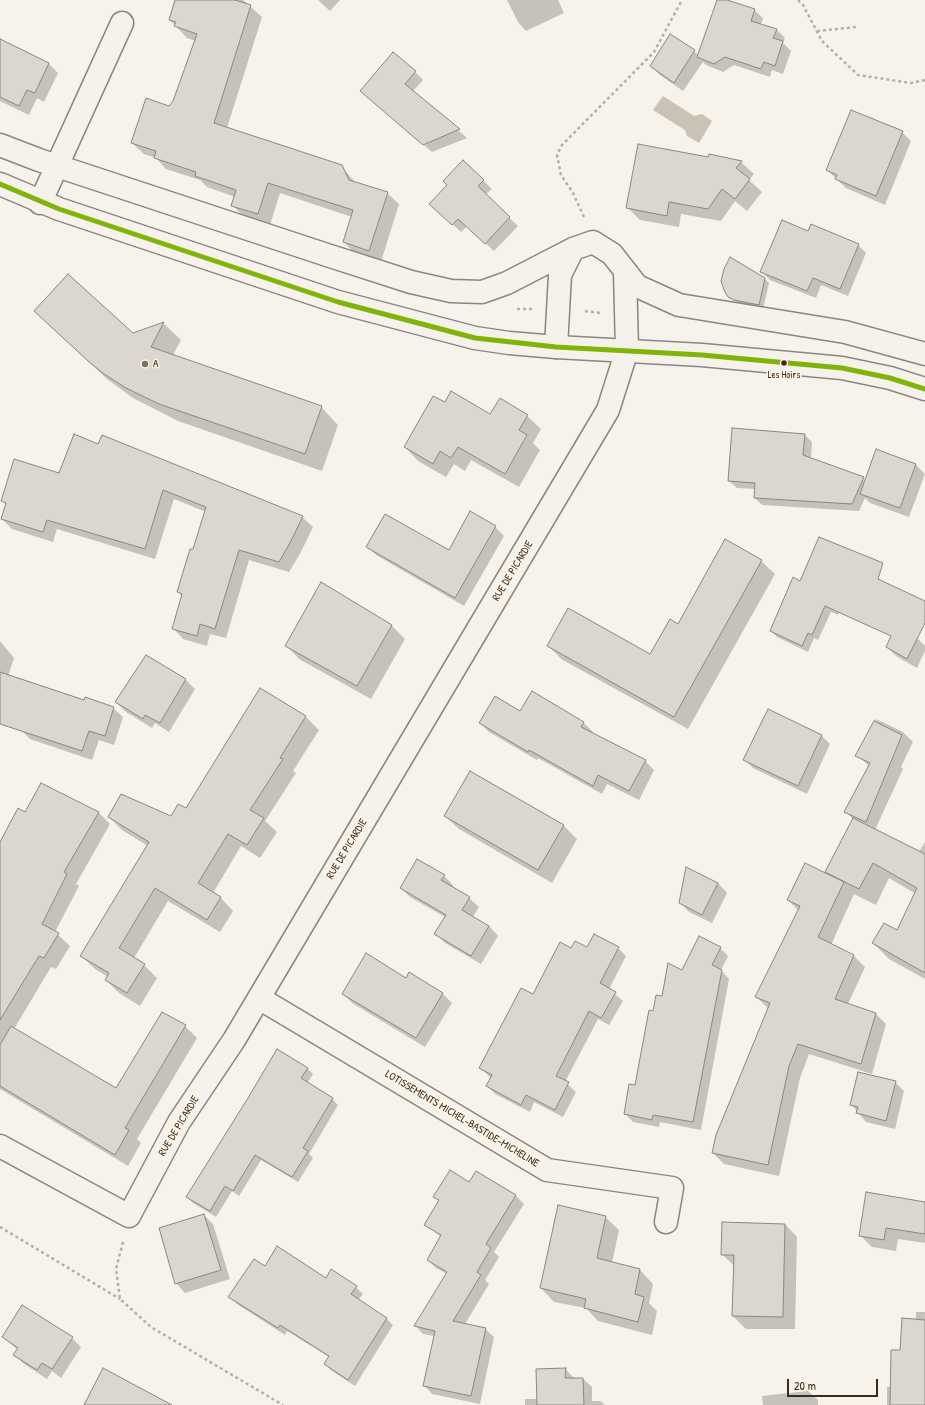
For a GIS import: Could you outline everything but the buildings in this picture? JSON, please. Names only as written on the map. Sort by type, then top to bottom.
[{"type":"street","points":[[40,203],[122,23]]},
{"type":"street","points":[[0,145],[56,166],[404,280],[451,291],[482,292],[507,283],[573,249],[594,242],[612,254],[637,286],[679,305],[845,332],[925,354]]},
{"type":"street","points":[[0,184],[40,203],[338,302],[476,338],[509,343],[556,347],[627,350],[842,368],[890,378],[925,389]]},
{"type":"street","points":[[556,347],[560,275],[573,249]]},
{"type":"street","name":"RUE DE PICARDIE","points":[[129,1216],[179,1122],[234,1040],[608,410],[627,350],[625,272]]},
{"type":"street","name":"LOTISSEMENTS MICHEL-BASTIDE-MICHELINE","points":[[259,998],[547,1170],[672,1188],[666,1222]]},
{"type":"street","points":[[0,1146],[129,1216]]},
{"type":"path","points":[[573,193],[561,175],[557,155],[562,145],[654,52],[682,0]]},
{"type":"path","points":[[798,0],[803,4],[822,41],[858,75],[911,83],[925,80]]},
{"type":"path","points":[[817,31],[856,27]]},
{"type":"path","points":[[120,1300],[116,1269],[129,1216]]},
{"type":"path","points":[[0,1227],[120,1300],[151,1327],[283,1405]]},
{"type":"shaded area","points":[[663,96],[694,116],[702,114],[712,121],[699,143],[687,136],[685,130],[653,110]]},
{"type":"transit line","points":[[0,184],[59,209],[338,302],[475,338],[556,347],[702,355],[842,368],[890,378],[925,389]]},
{"type":"place","name":"Les Hoirs","points":[[784,363]]},
{"type":"place","name":"A","points":[[145,364]]}]
